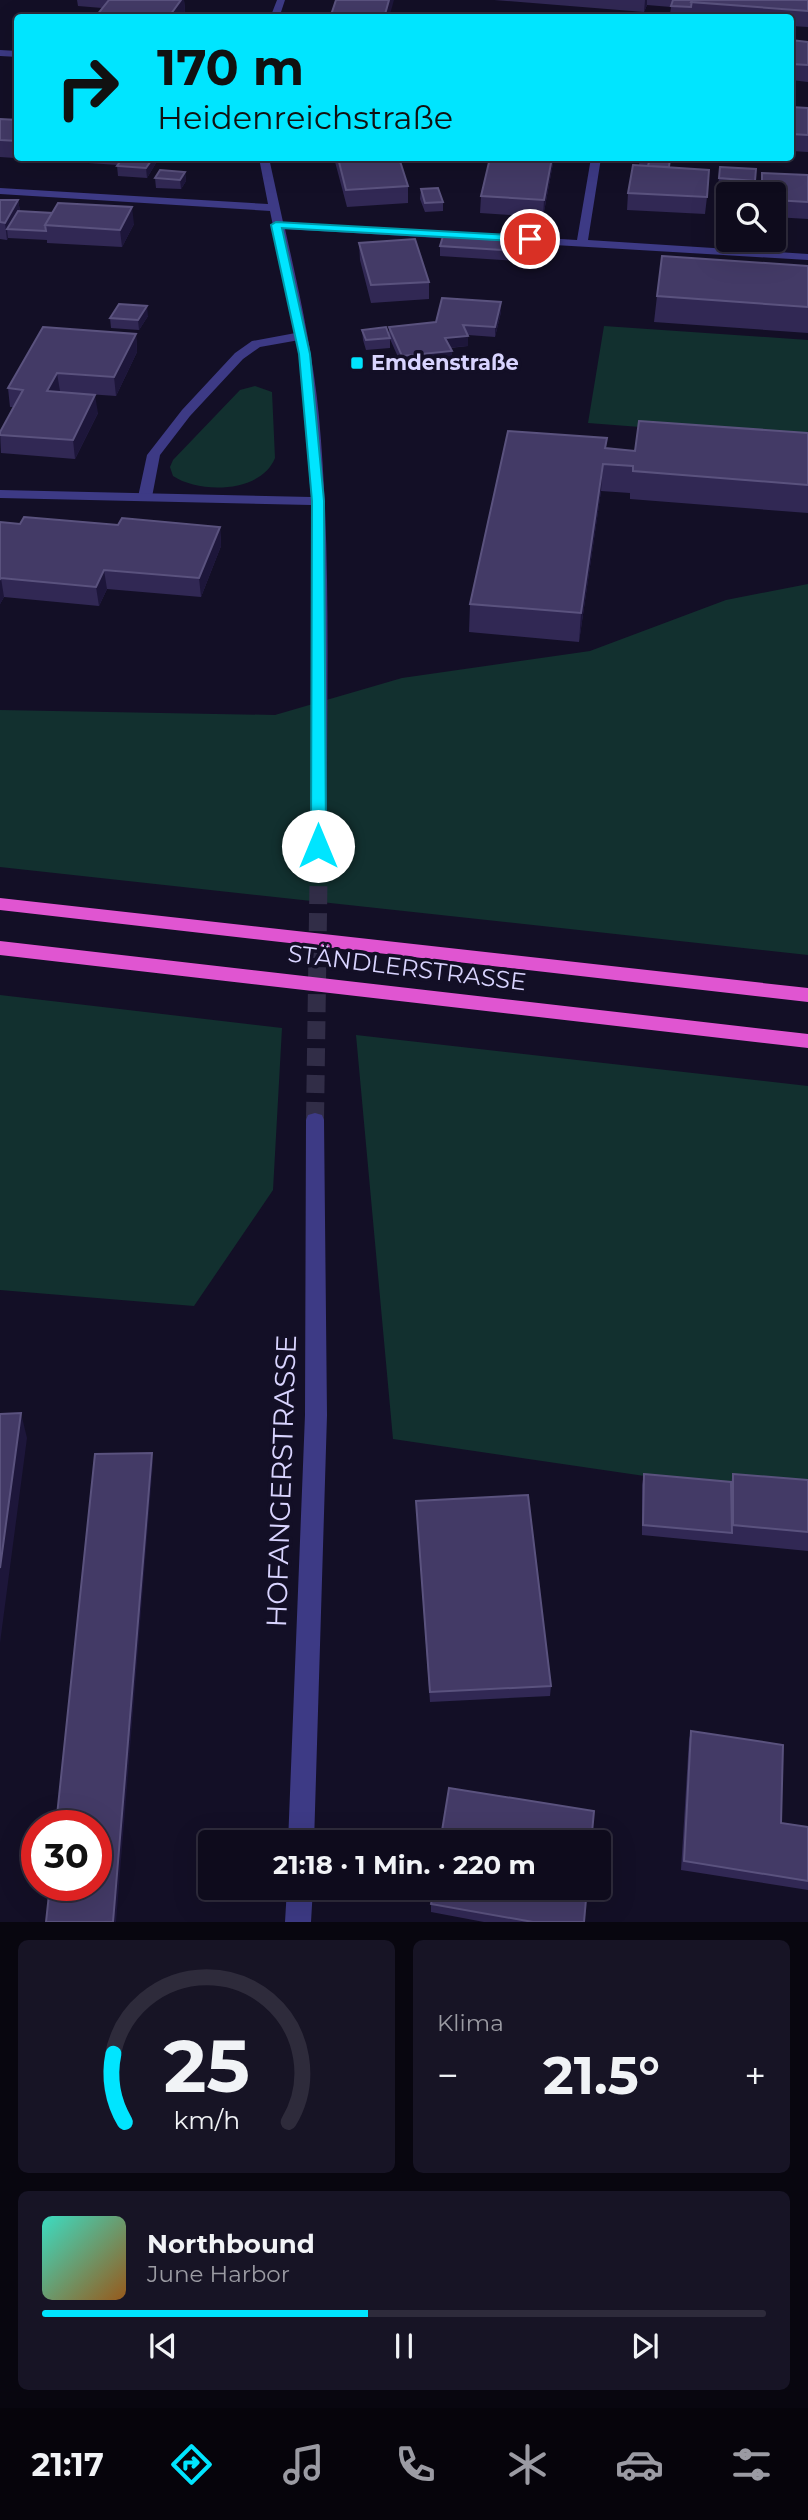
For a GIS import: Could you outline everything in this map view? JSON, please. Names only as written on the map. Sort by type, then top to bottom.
[{"type":"highway","name":"STÄNDLERSTRASSE","points":[[0,904],[808,995]]},
{"type":"highway","name":"STÄNDLERSTRASSE","points":[[0,948],[808,1041]]},
{"type":"street","points":[[265,161],[301,336],[318,501],[318,846]]},
{"type":"street","points":[[582,243],[596,161]]},
{"type":"street","points":[[0,191],[273,208]]},
{"type":"street","points":[[276,225],[808,257]]},
{"type":"street","points":[[145,498],[154,455],[186,413],[239,356],[256,344],[301,336]]},
{"type":"street","points":[[0,494],[318,501]]},
{"type":"street","name":"HOFANGERSTRASSE","points":[[301,1830],[316,1415],[315,1120]]},
{"type":"street","points":[[299,1922],[300,1900]]},
{"type":"green space","points":[[604,326],[808,340],[808,440],[588,423]]},
{"type":"green space","points":[[255,386],[272,392],[275,458],[268,470],[244,484],[229,487],[198,486],[173,476],[170,467],[173,460],[240,390]]},
{"type":"green space","points":[[808,584],[808,955],[0,867],[0,710],[275,715],[402,678],[590,651],[726,600]]},
{"type":"green space","points":[[0,995],[282,1028],[273,1190],[194,1306],[0,1290]]},
{"type":"green space","points":[[356,1035],[808,1086],[808,1500],[393,1439]]},
{"type":"building","points":[[109,0],[181,0],[171,14],[98,14]]},
{"type":"building","points":[[336,0],[389,0],[385,14],[331,14]]},
{"type":"building","points":[[673,0],[692,0],[691,7],[671,6]]},
{"type":"building","points":[[808,0],[808,11],[691,2]]},
{"type":"building","points":[[794,40],[808,42],[808,65],[794,64]]},
{"type":"building","points":[[794,107],[808,108],[808,135],[794,134]]},
{"type":"building","points":[[0,119],[14,120],[14,141],[0,140]]},
{"type":"building","points":[[121,161],[151,161],[146,168],[117,166]]},
{"type":"building","points":[[339,161],[400,161],[408,186],[346,190]]},
{"type":"building","points":[[489,161],[551,161],[544,200],[481,196]]},
{"type":"building","points":[[670,161],[669,167],[648,166],[649,162],[639,162]]},
{"type":"building","points":[[633,165],[709,170],[707,197],[628,193]]},
{"type":"building","points":[[720,167],[756,169],[755,181],[719,178]]},
{"type":"building","points":[[160,170],[185,172],[180,180],[155,178]]},
{"type":"building","points":[[762,173],[808,175],[808,202],[786,201],[786,182],[762,182]]},
{"type":"building","points":[[438,188],[443,202],[425,203],[421,189]]},
{"type":"building","points":[[0,200],[18,200],[5,223],[0,222]]},
{"type":"building","points":[[58,203],[132,207],[120,230],[45,225]]},
{"type":"building","points":[[18,211],[52,213],[45,225],[46,231],[7,229]]},
{"type":"building","points":[[443,236],[519,241],[516,251],[440,246]]},
{"type":"building","points":[[415,239],[429,282],[371,285],[359,243]]},
{"type":"building","points":[[662,256],[808,266],[808,307],[657,296]]},
{"type":"building","points":[[442,298],[501,302],[495,327],[463,325],[468,336],[445,338],[452,351],[402,356],[389,327],[436,322]]},
{"type":"building","points":[[119,304],[147,306],[138,320],[110,318]]},
{"type":"building","points":[[43,327],[136,334],[114,377],[57,373],[47,391],[95,395],[73,440],[0,435],[23,390],[8,388]]},
{"type":"building","points":[[386,327],[390,338],[366,340],[362,330]]},
{"type":"building","points":[[639,421],[808,433],[808,485],[633,471],[633,466],[603,464],[581,613],[470,604],[508,431],[607,438],[605,448],[635,451]]},
{"type":"building","points":[[24,517],[118,525],[122,518],[220,527],[199,578],[104,570],[96,587],[0,579],[0,522],[20,524]]},
{"type":"building","points":[[21,1413],[0,1568],[0,1414]]},
{"type":"building","points":[[152,1453],[113,1922],[46,1922],[48,1901],[112,1901],[112,1810],[58,1810],[95,1454]]},
{"type":"building","points":[[644,1474],[731,1482],[732,1533],[643,1525]]},
{"type":"building","points":[[733,1474],[808,1480],[808,1532],[733,1525]]},
{"type":"building","points":[[528,1495],[551,1686],[430,1692],[416,1501]]},
{"type":"building","points":[[691,1731],[783,1745],[781,1823],[808,1827],[808,1881],[684,1861]]},
{"type":"building","points":[[449,1788],[594,1811],[592,1830],[442,1830]]},
{"type":"building","points":[[432,1900],[586,1900],[584,1922],[533,1922],[431,1904]]},
{"type":"tunnel","points":[[315,1120],[319,846]]},
{"type":"place","name":"Emdenstraße","points":[[357,363]]},
{"type":"route","points":[[318,846],[318,501],[305,354],[276,225],[530,239]]}]
